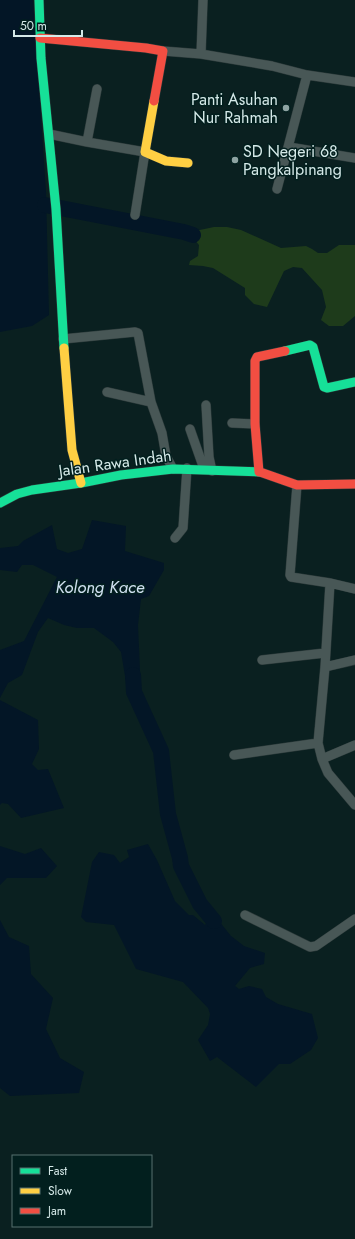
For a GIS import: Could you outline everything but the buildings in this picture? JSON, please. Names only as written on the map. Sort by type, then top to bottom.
[{"type":"street","points":[[39,0],[40,38],[44,75],[46,120],[49,134],[55,205],[63,339],[72,450],[82,484]]},
{"type":"street","points":[[201,54],[203,0]]},
{"type":"street","points":[[40,38],[201,54],[272,66],[307,75],[355,82]]},
{"type":"street","points":[[135,215],[163,51]]},
{"type":"street","points":[[277,189],[307,75]]},
{"type":"street","points":[[87,142],[97,89]]},
{"type":"street","points":[[49,134],[145,152],[166,161],[188,163]]},
{"type":"street","points":[[289,146],[355,158]]},
{"type":"street","points":[[63,339],[135,332],[138,333],[151,402],[162,433],[166,456],[173,469]]},
{"type":"street","points":[[259,472],[255,424],[255,361],[257,357],[310,345],[313,347],[325,388],[355,382]]},
{"type":"street","points":[[108,392],[151,402]]},
{"type":"street","points":[[206,405],[209,457],[208,470]]},
{"type":"street","points":[[232,423],[255,424]]},
{"type":"street","points":[[190,429],[208,470]]},
{"type":"street","points":[[175,538],[183,528],[187,468]]},
{"type":"street","name":"Jalan Rawa Indah","points":[[0,503],[17,494],[32,490],[82,484],[121,475],[187,468],[259,472],[297,485],[355,484]]},
{"type":"street","points":[[297,485],[290,575],[292,577],[330,583],[355,589]]},
{"type":"street","points":[[330,583],[325,666],[318,743],[328,773],[355,805]]},
{"type":"street","points":[[262,660],[325,653]]},
{"type":"street","points":[[325,666],[355,660]]},
{"type":"street","points":[[234,755],[318,743]]},
{"type":"street","points":[[322,758],[355,745]]},
{"type":"street","points":[[245,915],[310,947],[316,946],[355,919]]},
{"type":"green space","points":[[214,227],[227,227],[241,230],[281,248],[306,246],[318,253],[327,253],[339,245],[355,245],[355,316],[343,326],[329,326],[321,320],[326,307],[322,290],[302,268],[293,267],[284,271],[267,307],[254,304],[245,295],[245,288],[213,268],[189,265],[190,261],[198,256],[199,245],[192,237],[195,231]]},
{"type":"water","points":[[0,0],[33,0],[46,192],[49,315],[32,326],[0,332]]},
{"type":"water","name":"Kolong Kace","points":[[92,520],[126,526],[125,551],[164,563],[164,570],[149,596],[141,599],[138,625],[141,693],[131,702],[128,694],[121,652],[113,642],[94,628],[77,628],[64,625],[48,618],[38,632],[22,675],[8,683],[0,698],[0,650],[24,641],[57,577],[33,565],[22,565],[17,572],[0,570],[0,548],[18,546],[23,541],[52,525],[57,549],[68,553],[82,549]]},
{"type":"water","points":[[0,700],[38,720],[39,749],[32,764],[38,770],[48,769],[64,808],[21,818],[8,804],[2,803],[0,805]]},
{"type":"water","points":[[148,844],[157,860],[175,901],[189,915],[193,915],[205,925],[208,920],[197,910],[202,900],[231,936],[244,946],[265,953],[264,964],[250,968],[235,986],[239,989],[249,986],[262,989],[266,997],[278,1004],[312,1014],[318,1038],[311,1050],[290,1064],[279,1064],[256,1087],[217,1057],[210,1061],[198,1040],[208,1025],[210,1014],[208,1008],[183,982],[136,969],[114,925],[86,922],[81,917],[92,862],[99,852],[114,855],[120,863],[129,857],[127,850]]},
{"type":"water","points":[[0,846],[25,854],[41,848],[57,866],[46,878],[7,878],[0,885]]},
{"type":"water","points":[[0,920],[9,937],[29,946],[31,974],[53,998],[46,1029],[60,1058],[84,1072],[79,1093],[10,1096],[0,1088]]},
{"type":"waterway","points":[[45,205],[193,235]]},
{"type":"waterway","points":[[133,675],[134,692],[161,751],[168,814],[181,866],[200,904],[214,921]]},
{"type":"traffic: fast","points":[[39,0],[41,58],[56,209],[64,348]]},
{"type":"traffic: fast","points":[[285,351],[310,345],[313,347],[324,387],[327,388],[355,382]]},
{"type":"traffic: fast","points":[[0,503],[17,494],[32,490],[81,483],[121,475],[173,469],[260,472]]},
{"type":"traffic: slow","points":[[154,101],[145,152],[166,161],[188,163]]},
{"type":"traffic: slow","points":[[64,348],[72,450],[81,483]]},
{"type":"traffic: jam","points":[[40,38],[163,51],[154,101]]},
{"type":"traffic: jam","points":[[259,472],[255,424],[255,361],[257,357],[285,351]]},
{"type":"traffic: jam","points":[[260,472],[297,485],[355,484]]},
{"type":"place","name":"Panti Asuhan Nur Rahmah","points":[[286,108]]},
{"type":"place","name":"SD Negeri 68 Pangkalpinang","points":[[235,160]]}]
